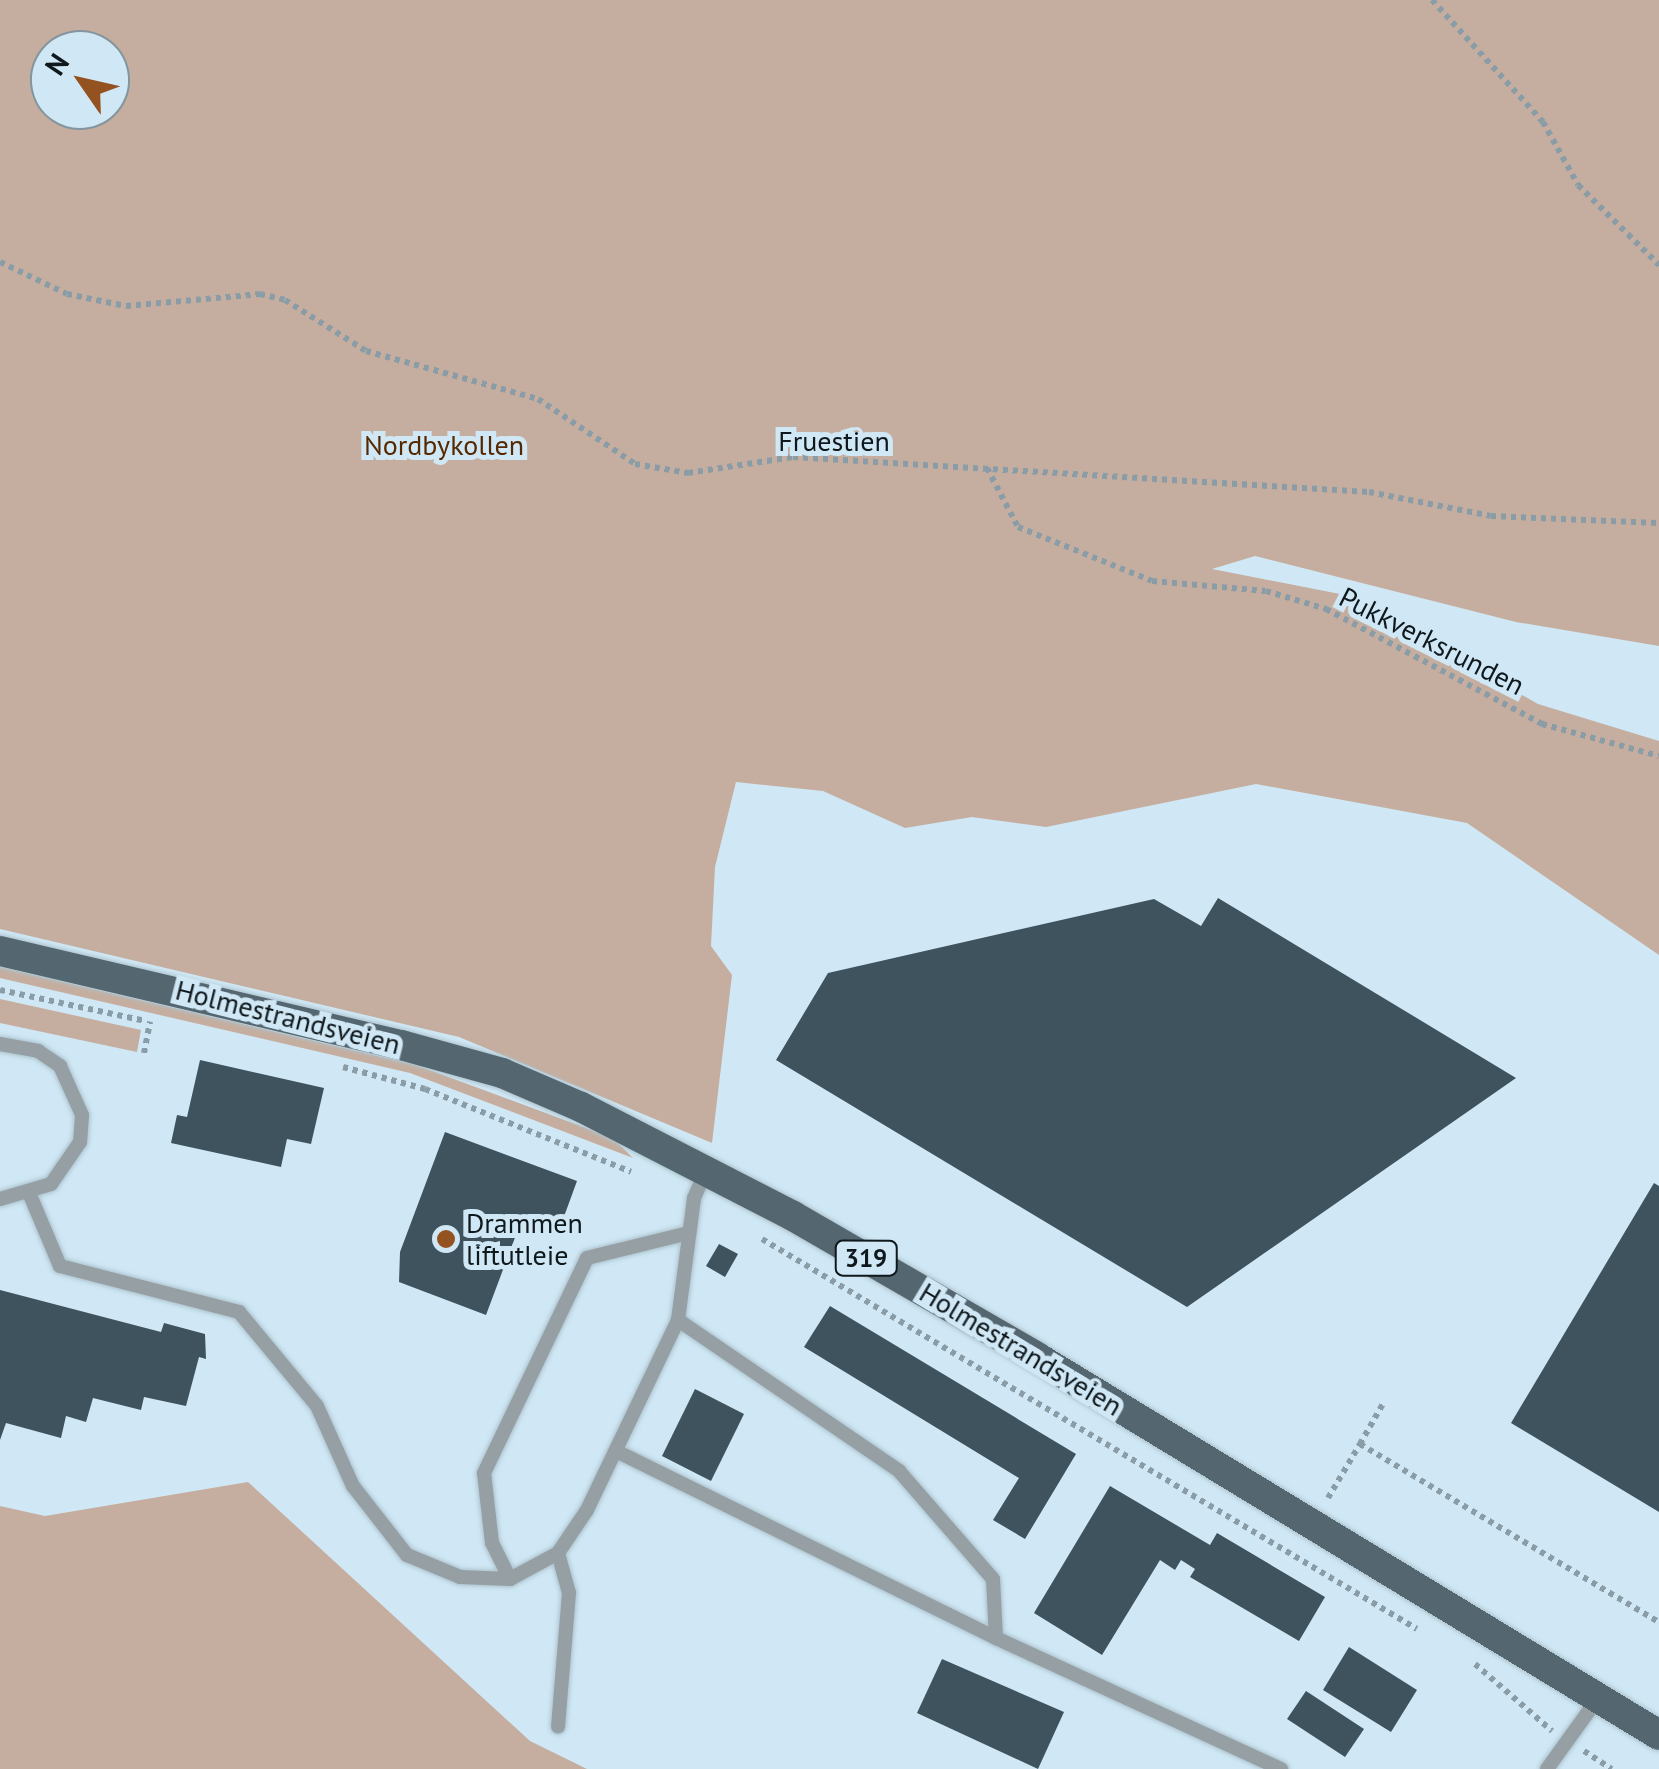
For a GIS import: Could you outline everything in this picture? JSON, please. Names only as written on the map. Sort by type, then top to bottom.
[{"type":"main road","name":"Holmestrandsveien","points":[[0,951],[268,1010],[502,1073],[706,1170],[1035,1356],[1659,1734]]},
{"type":"lane","points":[[0,1044],[38,1050],[60,1066],[82,1114],[68,1166],[30,1196],[0,1199]]},
{"type":"lane","points":[[30,1196],[60,1266],[240,1312],[318,1406],[353,1486],[407,1555],[460,1577],[510,1578],[558,1553],[616,1451],[678,1320],[694,1198],[706,1170]]},
{"type":"lane","points":[[510,1578],[492,1543],[484,1473],[587,1258],[690,1233]]},
{"type":"lane","points":[[678,1320],[899,1471],[993,1579],[996,1638]]},
{"type":"lane","points":[[616,1451],[996,1638],[1282,1769]]},
{"type":"lane","points":[[558,1553],[569,1593],[558,1727]]},
{"type":"lane","points":[[1547,1769],[1599,1697]]},
{"type":"path","points":[[1432,0],[1543,122],[1578,185],[1659,266]]},
{"type":"path","name":"Fruestien","points":[[0,262],[68,294],[126,306],[260,294],[285,300],[366,351],[538,399],[634,464],[688,473],[793,458],[1369,492],[1491,516],[1659,523]]},
{"type":"path","name":"Pukkverksrunden","points":[[987,468],[1018,526],[1152,581],[1266,591],[1326,609],[1542,724],[1659,756]]},
{"type":"path","points":[[0,990],[168,1026]]},
{"type":"path","points":[[144,1053],[150,1022]]},
{"type":"path","points":[[334,1064],[425,1089],[644,1177]]},
{"type":"path","points":[[744,1228],[1429,1636]]},
{"type":"path","points":[[1312,1524],[1384,1402]]},
{"type":"path","points":[[1360,1444],[1659,1622]]},
{"type":"path","points":[[1463,1656],[1569,1742],[1612,1769]]},
{"type":"green space","name":"Nordbykollen","points":[[0,0],[1659,0],[1659,646],[1516,622],[1255,556],[1212,569],[1345,595],[1538,704],[1659,741],[1659,955],[1467,823],[1256,784],[1046,827],[972,817],[905,828],[823,791],[736,782],[715,867],[711,946],[732,975],[712,1143],[459,1037],[0,929]]},
{"type":"green space","points":[[0,967],[416,1065],[613,1138],[633,1158],[410,1073],[0,978]]},
{"type":"green space","points":[[0,999],[141,1030],[137,1052],[0,1023]]},
{"type":"green space","points":[[248,1482],[530,1741],[587,1769],[0,1769],[0,1506],[45,1516]]},
{"type":"building","points":[[1218,898],[1516,1078],[1187,1307],[776,1060],[828,973],[1154,899],[1201,926]]},
{"type":"building","points":[[200,1060],[324,1088],[311,1144],[287,1139],[281,1167],[171,1143],[177,1115],[187,1117]]},
{"type":"building","points":[[445,1132],[577,1181],[558,1233],[522,1219],[486,1315],[399,1282],[400,1252]]},
{"type":"building","points":[[1654,1183],[1659,1186],[1659,1512],[1511,1423]]},
{"type":"building","points":[[719,1244],[738,1254],[725,1277],[706,1266]]},
{"type":"building","points":[[0,1290],[161,1332],[164,1323],[205,1334],[206,1359],[199,1357],[186,1406],[144,1397],[141,1410],[93,1398],[86,1422],[66,1416],[61,1438],[6,1423],[0,1440]]},
{"type":"building","points":[[830,1306],[1076,1454],[1025,1539],[993,1520],[1019,1478],[804,1347]]},
{"type":"building","points":[[695,1389],[744,1414],[711,1481],[662,1456]]},
{"type":"building","points":[[1110,1486],[1210,1545],[1217,1533],[1325,1597],[1299,1641],[1190,1577],[1195,1569],[1181,1560],[1175,1570],[1160,1560],[1102,1655],[1034,1613]]},
{"type":"building","points":[[1349,1647],[1417,1690],[1391,1732],[1323,1690]]},
{"type":"building","points":[[942,1659],[1064,1712],[1038,1769],[917,1713]]},
{"type":"building","points":[[1306,1691],[1364,1729],[1345,1757],[1287,1719]]},
{"type":"place","name":"Drammen liftutleie","points":[[446,1239]]}]
